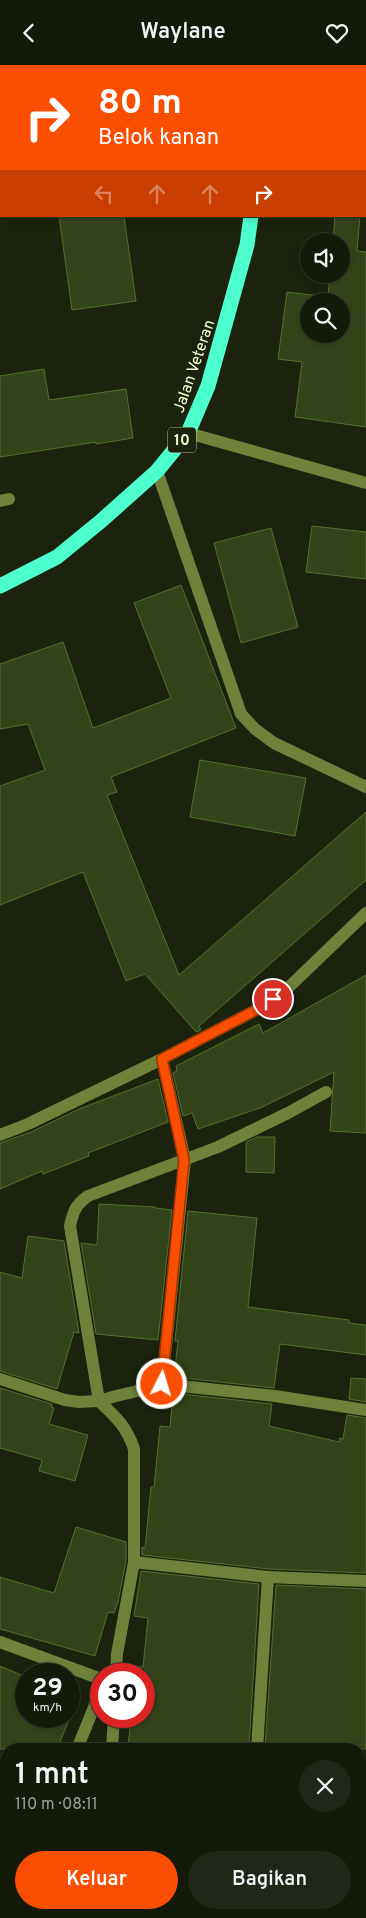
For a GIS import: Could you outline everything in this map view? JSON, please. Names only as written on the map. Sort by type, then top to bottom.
[{"type":"highway","name":"Jalan Veteran","points":[[0,587],[57,557],[101,521],[157,471],[188,433],[208,386],[247,245],[251,217]]},
{"type":"street","points":[[188,433],[366,483]]},
{"type":"street","points":[[157,471],[241,714],[255,729],[274,743],[366,787]]},
{"type":"street","points":[[0,1135],[37,1120],[162,1059],[258,1009],[288,988],[366,913]]},
{"type":"street","points":[[162,1059],[184,1160],[162,1384],[275,1396],[366,1410]]},
{"type":"street","points":[[117,1663],[134,1562],[134,1449],[129,1434],[118,1419],[99,1401],[70,1226],[73,1214],[78,1203],[88,1196],[227,1143],[326,1093]]},
{"type":"street","points":[[0,1379],[80,1402],[99,1401],[116,1395],[146,1389]]},
{"type":"street","points":[[134,1562],[268,1577],[366,1581]]},
{"type":"street","points":[[257,1743],[268,1577]]},
{"type":"street","points":[[0,1642],[90,1675]]},
{"type":"street","points":[[113,1663],[117,1654]]},
{"type":"street","points":[[79,1743],[90,1717]]},
{"type":"street","points":[[112,1743],[113,1728]]},
{"type":"building","points":[[59,217],[124,217],[136,301],[72,310]]},
{"type":"building","points":[[335,217],[360,217],[357,251],[366,252],[366,427],[295,417],[302,362],[278,359],[287,292],[300,294],[300,343],[350,343],[350,293],[328,293],[329,283],[350,283],[350,233],[334,233]]},
{"type":"building","points":[[44,369],[49,400],[126,389],[133,438],[0,457],[0,376]]},
{"type":"building","points":[[312,526],[366,532],[366,579],[306,572]]},
{"type":"building","points":[[271,528],[298,627],[241,643],[214,543]]},
{"type":"building","points":[[181,585],[236,728],[111,777],[117,792],[107,795],[179,975],[366,812],[366,880],[199,1026],[201,1030],[196,1032],[145,974],[126,981],[83,872],[0,905],[0,786],[45,770],[28,724],[0,729],[0,664],[63,642],[93,728],[171,698],[134,603]]},
{"type":"building","points":[[200,760],[306,778],[295,836],[190,817]]},
{"type":"building","points":[[366,975],[366,1133],[330,1131],[334,1072],[260,1108],[198,1129],[192,1113],[183,1116],[173,1073],[177,1071],[176,1066],[259,1024],[263,1033]]},
{"type":"building","points":[[158,1079],[168,1122],[88,1153],[89,1156],[43,1174],[42,1171],[0,1189],[0,1143],[31,1132],[79,1109]]},
{"type":"building","points":[[257,1137],[275,1137],[274,1173],[246,1172],[246,1142]]},
{"type":"building","points":[[99,1204],[155,1207],[172,1210],[158,1340],[96,1334],[81,1243],[97,1245]]},
{"type":"building","points":[[188,1211],[257,1218],[248,1307],[349,1320],[349,1323],[366,1325],[366,1355],[280,1344],[274,1388],[174,1377],[178,1341],[175,1341]]},
{"type":"building","points":[[28,1236],[64,1241],[79,1333],[74,1332],[57,1389],[0,1371],[0,1272],[22,1278]]},
{"type":"building","points":[[351,1378],[366,1379],[366,1402],[349,1399]]},
{"type":"building","points":[[0,1388],[52,1404],[51,1407],[54,1408],[49,1424],[88,1435],[75,1481],[39,1471],[42,1460],[0,1448]]},
{"type":"building","points":[[173,1393],[272,1404],[269,1426],[339,1442],[340,1438],[343,1439],[347,1415],[366,1418],[366,1573],[269,1569],[142,1555],[142,1547],[145,1548],[151,1487],[154,1487],[160,1426],[170,1427]]},
{"type":"building","points":[[76,1527],[126,1542],[126,1561],[118,1602],[114,1613],[108,1612],[95,1656],[0,1629],[0,1577],[54,1593]]},
{"type":"building","points":[[141,1571],[259,1584],[249,1743],[128,1743],[130,1728],[155,1728],[155,1663],[143,1663],[148,1618],[134,1616]]},
{"type":"building","points":[[276,1585],[366,1589],[366,1743],[265,1743]]},
{"type":"building","points":[[0,1666],[15,1672],[15,1728],[66,1728],[59,1743],[0,1743]]},
{"type":"route","points":[[162,1384],[184,1160],[162,1059],[258,1009],[273,999]]}]
